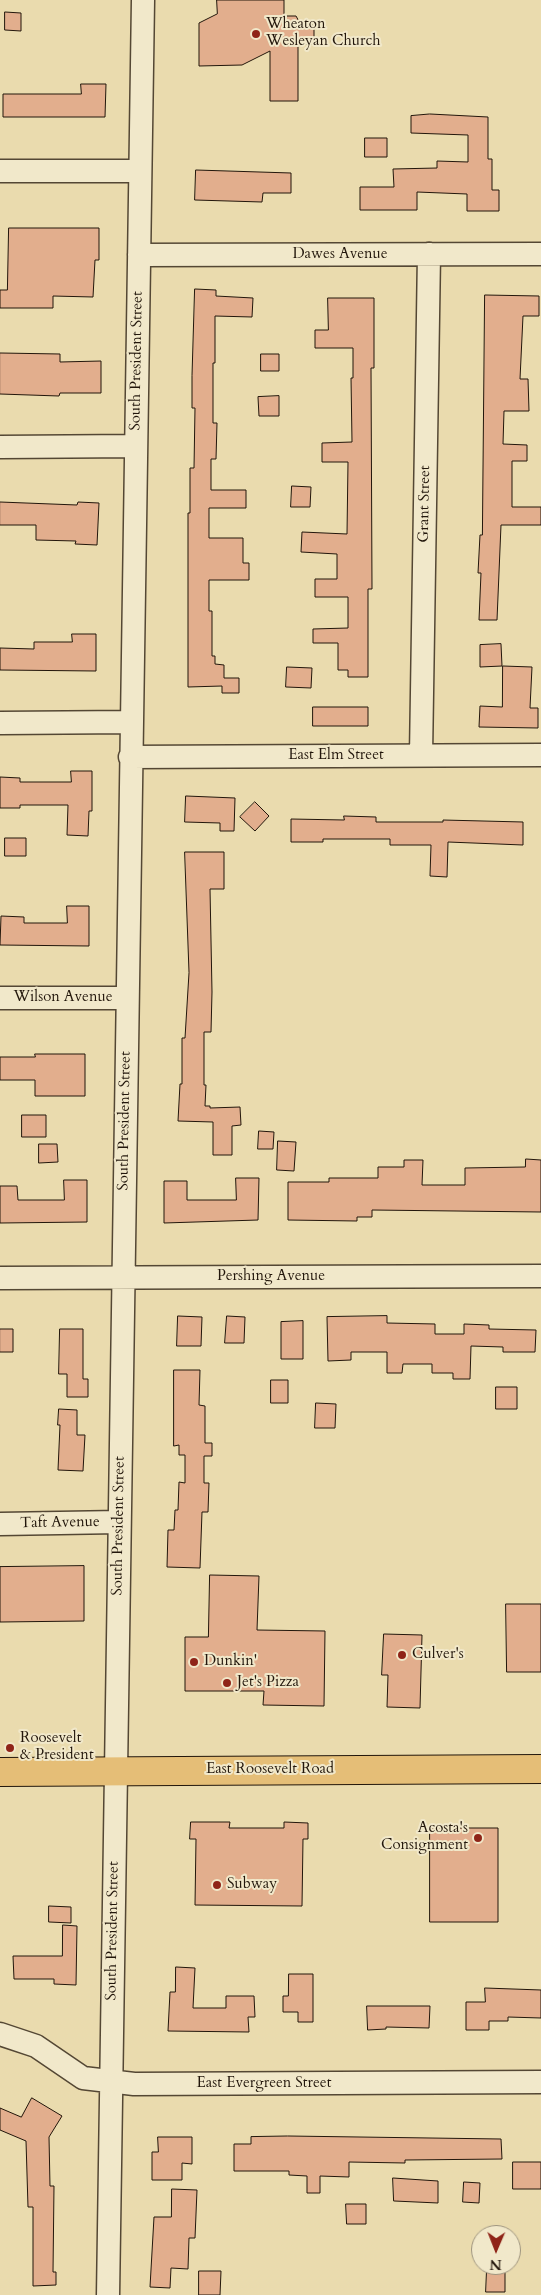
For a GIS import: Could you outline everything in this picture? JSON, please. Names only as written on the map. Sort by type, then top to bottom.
[{"type":"main road","name":"East Roosevelt Road","points":[[0,1772],[541,1769]]},
{"type":"street","name":"South President Street","points":[[108,2295],[143,0]]},
{"type":"street","points":[[0,171],[140,171]]},
{"type":"street","name":"Grant Street","points":[[421,755],[429,254]]},
{"type":"street","name":"Dawes Avenue","points":[[139,255],[541,254]]},
{"type":"street","points":[[0,447],[136,446]]},
{"type":"street","points":[[0,723],[131,722]]},
{"type":"street","name":"East Elm Street","points":[[130,757],[541,754]]},
{"type":"street","name":"Wilson Avenue","points":[[0,998],[127,998]]},
{"type":"street","name":"Pershing Avenue","points":[[0,1278],[541,1276]]},
{"type":"street","name":"Taft Avenue","points":[[0,1524],[119,1522]]},
{"type":"street","name":"East Evergreen Street","points":[[0,2034],[36,2046],[83,2078],[142,2084],[541,2082]]},
{"type":"building","points":[[217,0],[284,0],[284,16],[296,16],[301,25],[314,25],[314,44],[298,44],[298,101],[270,101],[270,51],[242,65],[199,66],[199,23],[217,14]]},
{"type":"building","points":[[5,12],[21,13],[21,31],[5,30]]},
{"type":"building","points":[[81,84],[106,84],[105,117],[3,117],[3,94],[81,94]]},
{"type":"building","points":[[430,114],[488,117],[488,159],[492,159],[492,190],[499,190],[499,211],[467,211],[467,194],[417,192],[417,210],[360,210],[360,187],[394,187],[393,169],[437,168],[437,161],[468,162],[468,135],[411,133],[411,116]]},
{"type":"building","points":[[365,138],[387,138],[387,157],[365,157]]},
{"type":"building","points":[[196,170],[291,173],[291,193],[263,193],[262,202],[195,200]]},
{"type":"building","points":[[9,228],[99,228],[99,260],[95,260],[93,297],[53,296],[53,308],[0,308],[0,290],[7,290]]},
{"type":"building","points":[[195,289],[216,290],[216,296],[253,298],[252,317],[215,316],[215,363],[213,363],[213,423],[217,423],[216,459],[211,459],[211,490],[246,490],[246,508],[209,508],[209,538],[243,538],[243,563],[249,563],[249,580],[209,580],[209,611],[212,611],[212,656],[215,656],[215,664],[224,665],[224,678],[239,678],[239,693],[222,693],[222,686],[188,687],[188,513],[190,513],[190,468],[194,468],[195,408],[192,408],[192,376]]},
{"type":"building","points":[[485,295],[539,296],[539,316],[523,316],[520,379],[528,379],[529,411],[504,411],[503,444],[527,445],[527,461],[512,461],[512,507],[541,507],[541,525],[501,525],[497,620],[479,620],[481,573],[478,573],[480,535],[482,535]]},
{"type":"building","points":[[328,298],[374,298],[374,368],[371,368],[372,589],[368,589],[368,677],[348,677],[348,670],[338,670],[338,643],[313,643],[313,629],[348,628],[348,597],[315,597],[315,579],[337,579],[337,554],[301,552],[302,532],[347,534],[348,462],[322,462],[322,443],[352,442],[351,378],[353,378],[353,348],[315,348],[315,330],[328,330]]},
{"type":"building","points":[[0,353],[60,354],[60,362],[101,361],[101,393],[60,393],[59,396],[0,394]]},
{"type":"building","points":[[261,354],[279,354],[279,371],[261,371]]},
{"type":"building","points":[[279,396],[279,416],[259,416],[258,397]]},
{"type":"building","points":[[292,486],[311,487],[310,507],[291,507]]},
{"type":"building","points":[[0,502],[77,505],[78,502],[99,503],[97,545],[75,544],[76,541],[36,540],[36,525],[0,525]]},
{"type":"building","points":[[72,634],[96,634],[96,671],[0,670],[0,648],[34,649],[34,642],[72,642]]},
{"type":"building","points":[[501,644],[502,666],[480,667],[480,645]]},
{"type":"building","points":[[503,666],[532,667],[530,708],[538,708],[538,728],[479,727],[480,706],[502,707]]},
{"type":"building","points":[[287,667],[312,668],[311,688],[286,687]]},
{"type":"building","points":[[313,707],[368,707],[368,726],[313,726]]},
{"type":"building","points":[[71,771],[92,771],[92,811],[89,811],[88,836],[67,835],[68,805],[20,805],[20,808],[0,808],[0,777],[20,778],[20,782],[71,782]]},
{"type":"building","points":[[186,796],[235,798],[234,831],[220,831],[220,823],[185,822]]},
{"type":"building","points":[[255,802],[269,816],[255,831],[240,817]]},
{"type":"building","points":[[344,816],[376,817],[376,822],[443,822],[443,820],[523,822],[523,845],[448,842],[447,877],[430,876],[431,845],[390,845],[390,839],[323,839],[323,842],[291,842],[291,819],[344,820]]},
{"type":"building","points":[[5,838],[26,838],[26,856],[5,856]]},
{"type":"building","points":[[185,852],[224,852],[224,889],[210,889],[211,1032],[204,1032],[204,1085],[206,1085],[205,1106],[210,1106],[210,1108],[240,1107],[241,1125],[232,1126],[232,1155],[213,1155],[213,1122],[178,1121],[180,1084],[182,1084],[182,1038],[185,1038],[189,973]]},
{"type":"building","points":[[67,906],[89,906],[89,946],[0,945],[1,916],[24,917],[24,923],[67,923]]},
{"type":"building","points":[[35,1054],[85,1054],[85,1096],[35,1096],[35,1080],[0,1080],[0,1057],[35,1057]]},
{"type":"building","points":[[22,1115],[46,1115],[46,1137],[22,1137]]},
{"type":"building","points":[[259,1131],[274,1132],[273,1149],[258,1149]]},
{"type":"building","points":[[278,1141],[296,1142],[294,1171],[277,1170]]},
{"type":"building","points":[[39,1144],[57,1144],[58,1162],[39,1163]]},
{"type":"building","points":[[526,1159],[541,1160],[541,1212],[372,1210],[372,1217],[357,1217],[357,1221],[288,1220],[288,1182],[329,1182],[329,1178],[378,1178],[378,1167],[404,1167],[404,1160],[423,1160],[422,1185],[465,1185],[465,1168],[525,1167]]},
{"type":"building","points":[[236,1178],[259,1178],[258,1220],[164,1223],[164,1181],[187,1181],[187,1200],[236,1200]]},
{"type":"building","points":[[64,1180],[87,1180],[87,1222],[0,1223],[0,1186],[17,1186],[18,1200],[64,1200]]},
{"type":"building","points":[[178,1316],[202,1317],[201,1346],[177,1346]]},
{"type":"building","points":[[227,1316],[245,1317],[244,1343],[225,1343]]},
{"type":"building","points":[[387,1316],[387,1323],[435,1324],[435,1334],[464,1334],[464,1324],[489,1325],[489,1329],[536,1330],[535,1352],[503,1352],[503,1347],[471,1346],[470,1379],[453,1379],[453,1373],[432,1373],[432,1364],[403,1364],[402,1373],[387,1373],[387,1352],[351,1352],[351,1360],[328,1361],[327,1317]]},
{"type":"building","points":[[303,1321],[303,1359],[281,1359],[281,1322]]},
{"type":"building","points":[[0,1329],[13,1329],[13,1352],[0,1352]]},
{"type":"building","points":[[60,1329],[83,1329],[83,1379],[88,1379],[88,1397],[67,1397],[67,1374],[59,1374]]},
{"type":"building","points":[[174,1370],[200,1370],[199,1405],[205,1406],[205,1443],[212,1443],[212,1456],[204,1456],[204,1483],[209,1483],[208,1512],[202,1512],[200,1568],[167,1567],[168,1530],[174,1530],[175,1510],[178,1510],[179,1482],[185,1483],[185,1455],[179,1455],[179,1445],[174,1446]]},
{"type":"building","points":[[271,1380],[288,1380],[288,1403],[271,1403]]},
{"type":"building","points":[[496,1387],[517,1387],[517,1409],[496,1409]]},
{"type":"building","points":[[316,1403],[336,1404],[335,1428],[315,1428]]},
{"type":"building","points":[[59,1409],[77,1410],[77,1435],[85,1435],[83,1471],[58,1470]]},
{"type":"building","points":[[84,1566],[84,1621],[0,1622],[0,1567]]},
{"type":"building","points":[[210,1575],[259,1576],[257,1630],[325,1631],[324,1706],[263,1705],[264,1691],[185,1691],[185,1637],[208,1637]]},
{"type":"building","points":[[506,1604],[541,1604],[541,1672],[507,1672]]},
{"type":"building","name":"Culver's","points":[[384,1634],[422,1635],[420,1708],[387,1707],[388,1675],[382,1675]]},
{"type":"building","points":[[191,1822],[230,1822],[229,1828],[284,1828],[284,1822],[308,1823],[308,1839],[303,1839],[302,1906],[195,1905],[196,1839],[190,1839]]},
{"type":"building","points":[[430,1828],[498,1828],[498,1922],[430,1922]]},
{"type":"building","points":[[49,1906],[71,1907],[71,1923],[49,1922]]},
{"type":"building","points":[[63,1925],[77,1926],[76,1985],[54,1984],[54,1979],[14,1979],[13,1956],[62,1956]]},
{"type":"building","points":[[176,1967],[195,1968],[193,2008],[226,2008],[226,1996],[254,1996],[255,2017],[248,2017],[249,2032],[168,2031],[170,1992],[175,1992]]},
{"type":"building","points":[[289,1974],[313,1974],[313,2022],[298,2022],[298,2012],[283,2012],[283,1996],[288,1996]]},
{"type":"building","points":[[485,1988],[541,1990],[541,2018],[508,2017],[508,2021],[489,2021],[489,2030],[466,2030],[466,2002],[485,2002]]},
{"type":"building","points":[[367,2006],[430,2006],[429,2028],[386,2027],[386,2029],[368,2030]]},
{"type":"building","points":[[32,2098],[62,2116],[49,2137],[50,2186],[54,2186],[53,2272],[56,2272],[56,2285],[33,2286],[33,2207],[28,2207],[26,2141],[0,2130],[0,2108],[21,2117]]},
{"type":"building","points":[[158,2137],[192,2137],[192,2164],[182,2163],[182,2180],[152,2180],[152,2152],[158,2152]]},
{"type":"building","points":[[251,2137],[501,2139],[502,2159],[405,2160],[405,2163],[349,2162],[349,2177],[320,2176],[320,2193],[307,2193],[307,2176],[289,2175],[289,2171],[234,2171],[234,2144],[251,2144]]},
{"type":"building","points":[[513,2162],[541,2162],[541,2189],[513,2189]]},
{"type":"building","points":[[393,2178],[438,2181],[438,2203],[394,2201]]},
{"type":"building","points":[[464,2182],[480,2183],[479,2203],[463,2202]]},
{"type":"building","points":[[172,2189],[197,2190],[195,2238],[189,2238],[188,2269],[171,2268],[170,2288],[150,2287],[154,2217],[171,2217]]},
{"type":"building","points":[[346,2204],[366,2204],[366,2224],[347,2224]]},
{"type":"building","points":[[199,2271],[221,2271],[220,2295],[199,2295]]},
{"type":"building","points":[[487,2275],[505,2275],[505,2292],[486,2292]]},
{"type":"place","name":"Wheaton Wesleyan Church","points":[[256,34]]},
{"type":"place","name":"Culver's","points":[[402,1655]]},
{"type":"place","name":"Dunkin'","points":[[194,1662]]},
{"type":"place","name":"Jet's Pizza","points":[[227,1683]]},
{"type":"place","name":"Roosevelt & President","points":[[10,1748]]},
{"type":"place","name":"Acosta's Consignment","points":[[478,1838]]},
{"type":"place","name":"Subway","points":[[217,1885]]}]
